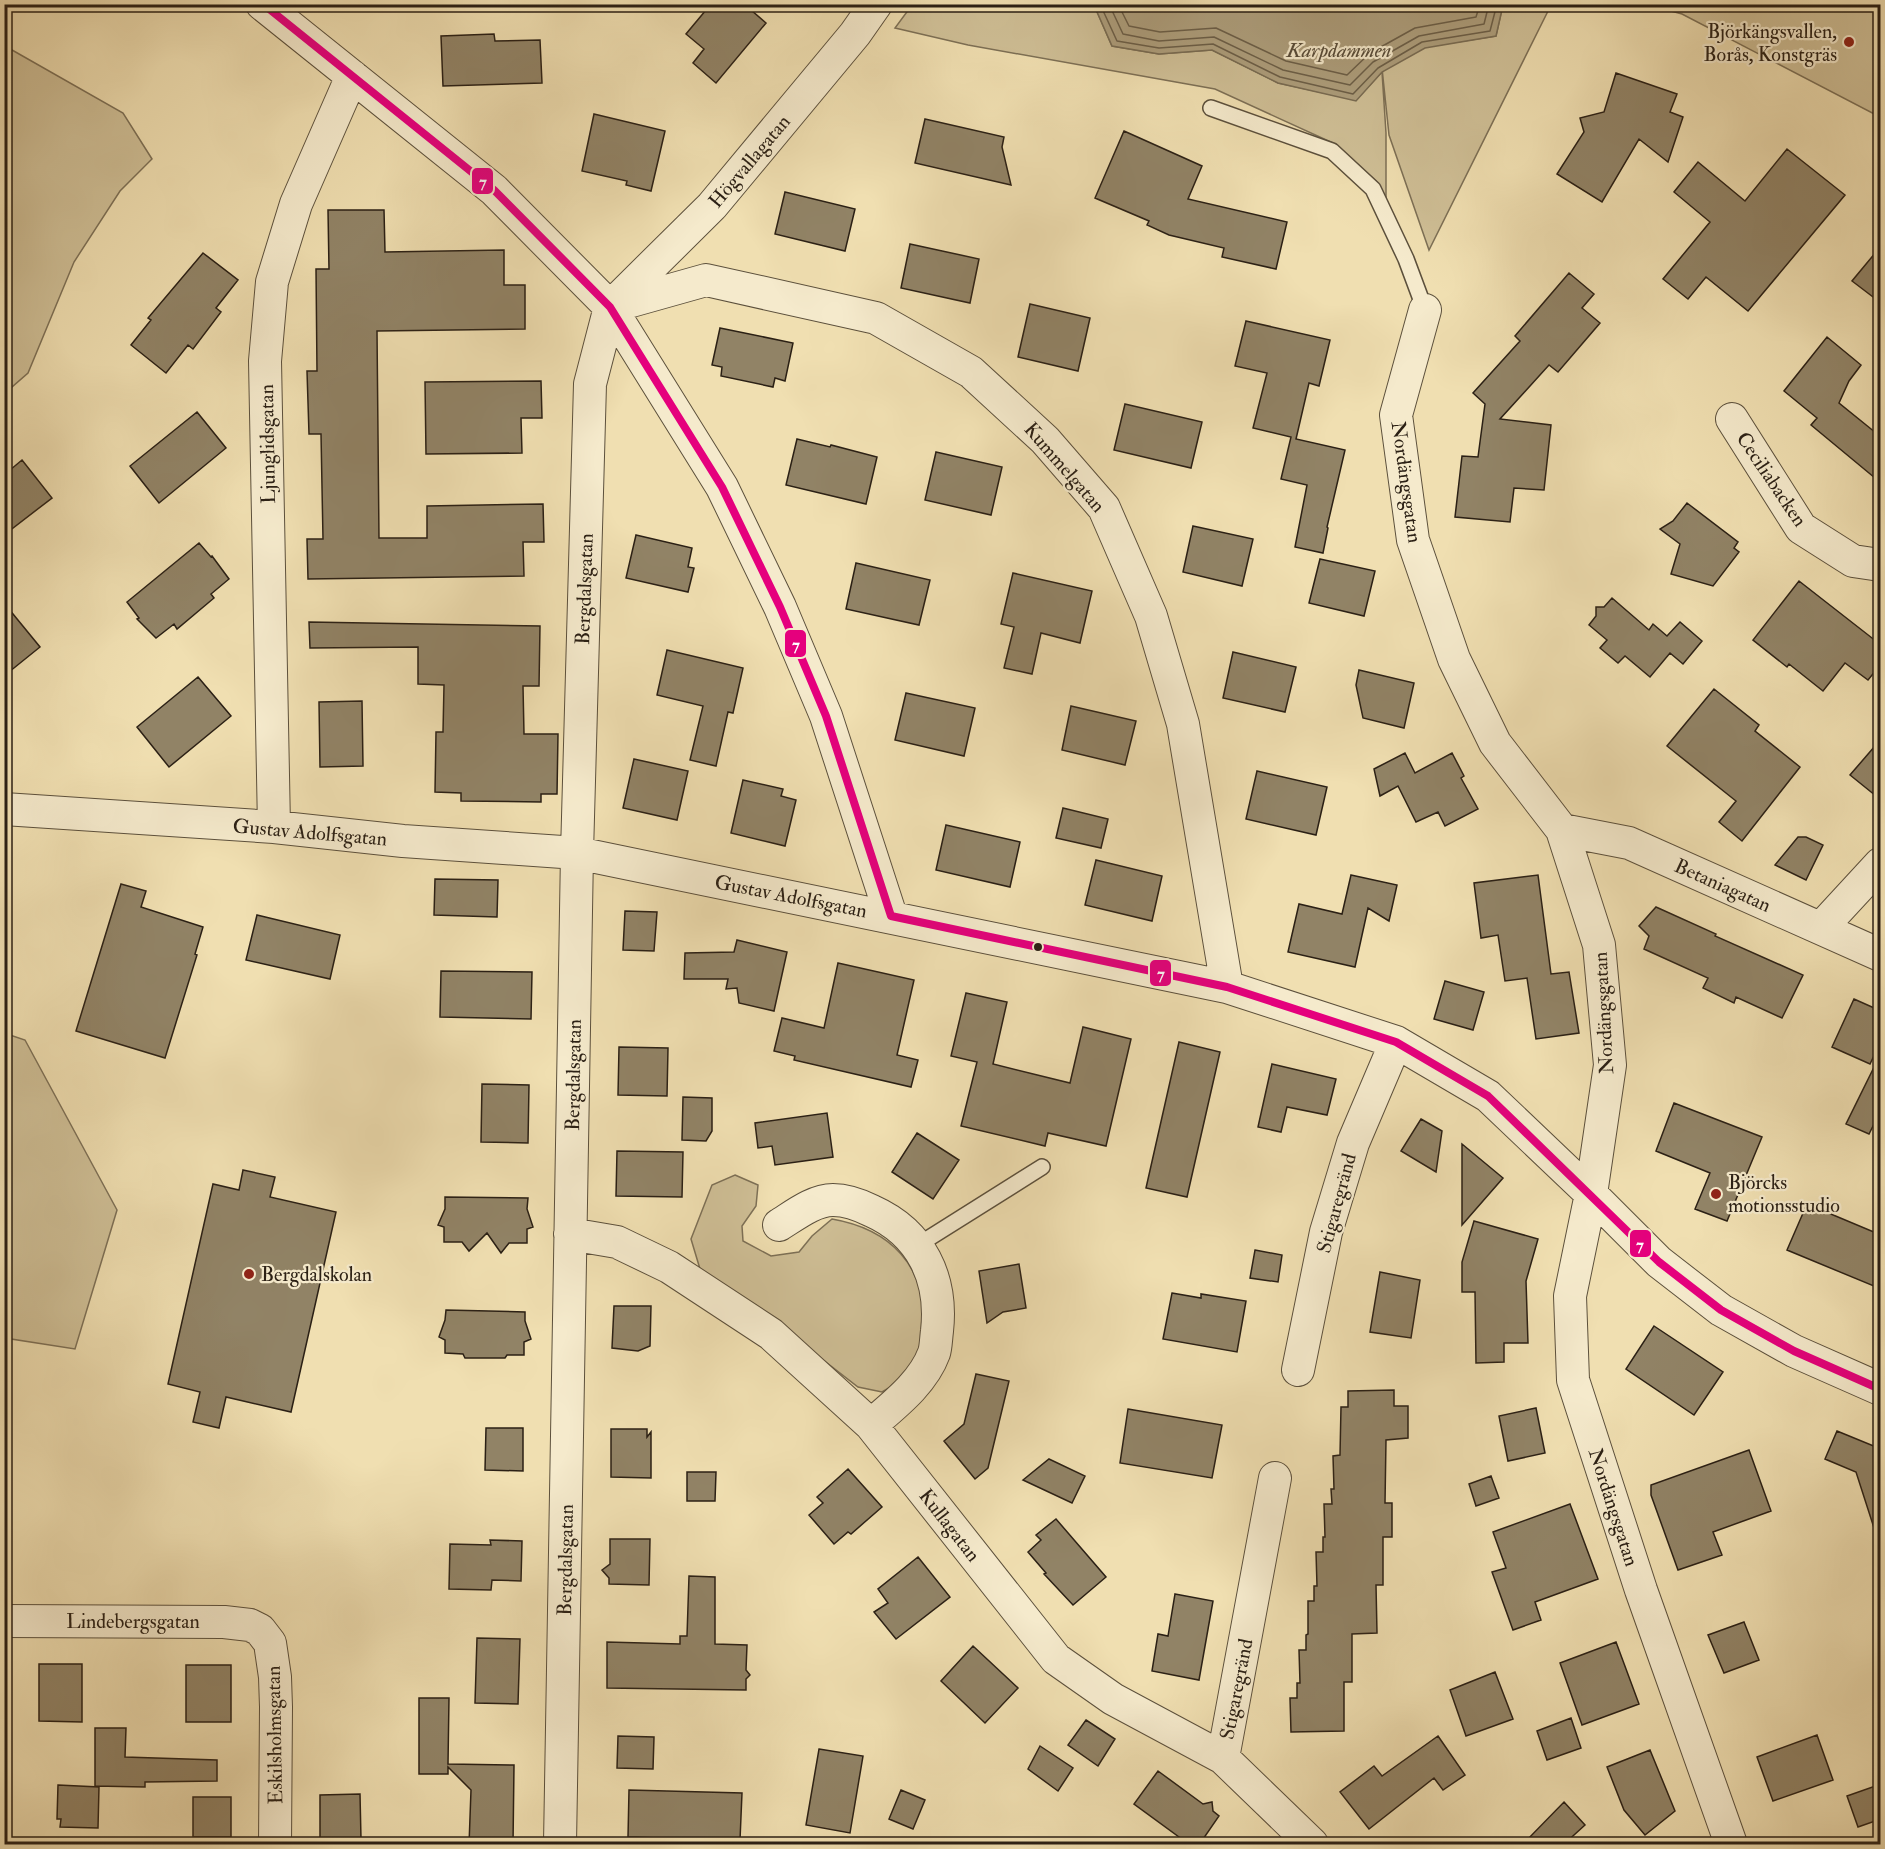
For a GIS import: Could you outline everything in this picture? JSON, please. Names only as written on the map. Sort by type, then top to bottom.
[{"type":"street","points":[[262,4],[495,190],[610,307],[722,487],[780,606],[826,716],[891,916]]},
{"type":"street","name":"Högvallagatan","points":[[610,307],[712,206],[855,34],[876,4]]},
{"type":"street","name":"Ljunglidsgatan","points":[[274,828],[265,361],[272,282],[296,204],[352,76]]},
{"type":"street","name":"Kummelgatan","points":[[610,307],[706,280],[876,318],[970,372],[1046,440],[1104,508],[1151,616],[1183,724],[1227,987]]},
{"type":"street","name":"Bergdalsgatan","points":[[560,1845],[577,853],[590,384],[610,307]]},
{"type":"street","name":"Nordängsgatan","points":[[1425,310],[1396,415],[1413,540],[1454,658],[1495,743],[1562,830],[1599,945],[1610,1065],[1591,1194],[1570,1296],[1573,1380],[1727,1843]]},
{"type":"street","name":"Ceciliabacken","points":[[1732,419],[1800,528],[1853,561],[1881,565]]},
{"type":"street","name":"Gustav Adolfsgatan","points":[[4,809],[577,853],[1227,987],[1396,1042],[1488,1096],[1659,1262],[1721,1310],[1794,1351],[1881,1389]]},
{"type":"street","name":"Betaniagatan","points":[[1562,830],[1629,843],[1881,955]]},
{"type":"street","points":[[1821,928],[1881,864]]},
{"type":"street","name":"Stigaregränd","points":[[1298,1370],[1326,1232],[1353,1143],[1396,1042]]},
{"type":"street","points":[[779,1225],[812,1205],[832,1200],[858,1204],[889,1219],[918,1245],[937,1292],[938,1322],[934,1353],[919,1378],[871,1425]]},
{"type":"street","name":"Kullagatan","points":[[570,1234],[616,1242],[680,1273],[771,1334],[871,1425],[1056,1659],[1113,1699],[1223,1758],[1312,1845]]},
{"type":"street","name":"Stigaregränd","points":[[1223,1758],[1275,1479]]},
{"type":"street","name":"Lindebergsgatan","points":[[4,1621],[224,1622],[260,1630]]},
{"type":"street","name":"Eskilsholmsgatan","points":[[260,1630],[270,1643],[275,1677],[274,1845]]},
{"type":"lane","points":[[1211,108],[1332,151],[1373,189],[1407,259],[1425,310]]},
{"type":"lane","points":[[918,1245],[1042,1167]]},
{"type":"shaded area","points":[[912,5],[1094,5],[1112,46],[1159,54],[1212,50],[1278,83],[1356,100],[1382,72],[1386,133],[1386,202],[1377,182],[1335,144],[1215,89],[968,45],[895,28]]},
{"type":"shaded area","points":[[1503,5],[1551,5],[1429,250],[1389,135],[1382,68],[1425,47],[1496,36]]},
{"type":"shaded area","points":[[1649,5],[1880,5],[1880,117],[1682,14]]},
{"type":"shaded area","points":[[5,46],[123,113],[152,159],[120,191],[74,262],[28,373],[5,393]]},
{"type":"shaded area","points":[[4,1033],[25,1040],[117,1210],[75,1349],[5,1338]]},
{"type":"shaded area","points":[[735,1175],[758,1185],[756,1206],[742,1226],[743,1241],[771,1256],[799,1252],[812,1236],[832,1219],[853,1224],[871,1232],[887,1241],[901,1254],[919,1285],[923,1305],[923,1326],[920,1354],[913,1366],[899,1381],[882,1392],[858,1387],[746,1300],[700,1269],[691,1239],[712,1185]]},
{"type":"water","name":"Karpdammen","points":[[1094,5],[1503,5],[1496,36],[1425,48],[1382,72],[1356,101],[1278,83],[1212,50],[1159,54],[1112,46]]},
{"type":"building","points":[[711,4],[744,4],[766,23],[716,83],[693,63],[704,49],[686,34]]},
{"type":"building","points":[[494,34],[495,41],[540,40],[542,83],[443,86],[441,36]]},
{"type":"building","points":[[1616,73],[1677,94],[1670,112],[1683,117],[1668,162],[1639,139],[1602,202],[1557,174],[1584,132],[1580,118],[1604,112]]},
{"type":"building","points":[[594,114],[665,131],[651,191],[626,185],[627,181],[582,171]]},
{"type":"building","points":[[925,119],[1004,137],[1002,147],[1011,185],[915,163]]},
{"type":"building","points":[[1124,131],[1202,166],[1188,199],[1287,222],[1276,269],[1222,257],[1224,248],[1169,235],[1147,225],[1149,221],[1095,198]]},
{"type":"building","points":[[1787,149],[1845,195],[1748,311],[1706,277],[1688,299],[1663,279],[1710,222],[1674,192],[1698,162],[1745,201]]},
{"type":"building","points":[[785,192],[855,209],[845,251],[775,234]]},
{"type":"building","points":[[328,210],[384,210],[385,252],[504,250],[504,285],[525,285],[525,329],[377,331],[379,538],[427,538],[427,506],[543,504],[544,542],[523,542],[524,576],[308,579],[307,539],[323,539],[321,434],[309,434],[307,371],[317,371],[316,269],[329,269]]},
{"type":"building","points":[[910,244],[979,259],[970,303],[901,288]]},
{"type":"building","points":[[1881,246],[1881,303],[1852,281]]},
{"type":"building","points":[[203,253],[238,280],[216,308],[221,312],[193,349],[188,345],[166,373],[131,345],[151,320],[148,318]]},
{"type":"building","points":[[1569,273],[1594,294],[1582,308],[1600,323],[1558,372],[1549,365],[1500,419],[1551,425],[1544,490],[1514,488],[1510,522],[1455,517],[1462,456],[1478,457],[1485,404],[1473,393],[1520,341],[1515,336]]},
{"type":"building","points":[[1030,304],[1090,318],[1078,371],[1018,357]]},
{"type":"building","points":[[1246,321],[1330,340],[1319,386],[1309,383],[1296,439],[1345,450],[1323,553],[1295,547],[1307,485],[1281,479],[1291,437],[1253,428],[1267,373],[1235,366]]},
{"type":"building","points":[[720,328],[793,343],[785,381],[775,378],[773,387],[721,376],[722,367],[712,365]]},
{"type":"building","points":[[1827,337],[1861,365],[1849,381],[1839,403],[1881,437],[1881,483],[1811,425],[1817,418],[1784,391]]},
{"type":"building","points":[[541,381],[542,418],[521,418],[522,453],[426,454],[425,382]]},
{"type":"building","points":[[1125,404],[1202,422],[1191,468],[1114,450]]},
{"type":"building","points":[[197,412],[226,448],[159,503],[130,466]]},
{"type":"building","points":[[797,439],[877,457],[866,504],[786,485]]},
{"type":"building","points":[[936,452],[1002,467],[991,515],[925,500]]},
{"type":"building","points":[[22,460],[52,498],[4,535],[4,475]]},
{"type":"building","points":[[1687,503],[1738,542],[1734,548],[1739,552],[1713,586],[1671,574],[1680,544],[1660,529],[1673,521]]},
{"type":"building","points":[[1193,526],[1253,539],[1242,586],[1183,572]]},
{"type":"building","points":[[636,535],[692,548],[688,567],[694,568],[688,592],[626,578]]},
{"type":"building","points":[[199,543],[229,579],[211,594],[214,598],[177,629],[174,624],[156,638],[137,619],[139,618],[127,602]]},
{"type":"building","points":[[1320,559],[1375,571],[1364,616],[1309,603]]},
{"type":"building","points":[[856,563],[930,580],[919,625],[846,609]]},
{"type":"building","points":[[1013,573],[1092,591],[1080,643],[1041,633],[1032,674],[1004,668],[1014,627],[1001,624]]},
{"type":"building","points":[[1799,581],[1881,645],[1881,664],[1868,680],[1845,663],[1823,691],[1789,664],[1787,667],[1753,640]]},
{"type":"building","points":[[1612,598],[1649,630],[1653,624],[1667,636],[1680,622],[1702,641],[1683,664],[1670,653],[1650,677],[1625,656],[1618,663],[1600,648],[1607,640],[1589,625],[1596,616],[1596,607],[1604,607]]},
{"type":"building","points":[[4,603],[40,647],[4,676]]},
{"type":"building","points":[[309,622],[540,626],[539,686],[523,686],[524,734],[558,734],[557,794],[541,794],[541,802],[461,801],[461,793],[435,792],[436,732],[443,732],[444,685],[418,684],[418,647],[310,648]]},
{"type":"building","points":[[667,650],[743,668],[733,713],[728,712],[716,766],[690,760],[703,706],[657,695]]},
{"type":"building","points":[[1233,652],[1296,667],[1285,712],[1223,698]]},
{"type":"building","points":[[1359,670],[1414,683],[1404,728],[1363,718],[1356,685]]},
{"type":"building","points":[[198,677],[231,716],[169,767],[137,727]]},
{"type":"building","points":[[1714,689],[1759,725],[1755,731],[1800,767],[1742,841],[1719,822],[1736,801],[1667,746]]},
{"type":"building","points":[[906,693],[975,708],[964,756],[895,740]]},
{"type":"building","points":[[362,701],[363,766],[320,767],[319,702]]},
{"type":"building","points":[[1071,706],[1136,721],[1125,765],[1062,750]]},
{"type":"building","points":[[1881,739],[1881,800],[1850,775]]},
{"type":"building","points":[[1405,753],[1415,773],[1452,753],[1464,776],[1461,778],[1478,809],[1445,826],[1438,812],[1416,822],[1398,786],[1380,796],[1374,769]]},
{"type":"building","points":[[634,759],[688,771],[677,820],[623,808]]},
{"type":"building","points":[[1257,771],[1327,787],[1316,835],[1246,819]]},
{"type":"building","points":[[743,780],[783,789],[781,796],[796,800],[785,846],[731,833]]},
{"type":"building","points":[[1063,808],[1108,819],[1101,848],[1056,838]]},
{"type":"building","points":[[946,825],[1020,842],[1010,887],[936,870]]},
{"type":"building","points":[[1798,837],[1806,837],[1823,845],[1806,880],[1775,865]]},
{"type":"building","points":[[1096,860],[1162,876],[1152,921],[1085,905]]},
{"type":"building","points":[[1351,875],[1397,885],[1389,921],[1368,908],[1355,967],[1288,952],[1299,904],[1342,914]]},
{"type":"building","points":[[1538,875],[1551,974],[1569,972],[1579,1033],[1536,1039],[1527,978],[1505,981],[1498,935],[1481,938],[1474,883]]},
{"type":"building","points":[[435,879],[498,880],[497,917],[434,915]]},
{"type":"building","points":[[121,884],[146,891],[141,907],[203,927],[195,954],[197,955],[165,1058],[76,1031]]},
{"type":"building","points":[[1656,907],[1803,975],[1782,1018],[1736,997],[1734,1003],[1703,988],[1708,978],[1644,949],[1649,936],[1639,926]]},
{"type":"building","points":[[625,911],[657,912],[654,951],[623,950]]},
{"type":"building","points":[[257,915],[340,935],[330,979],[246,960]]},
{"type":"building","points":[[737,940],[787,952],[774,1011],[739,1003],[737,988],[726,989],[728,979],[684,979],[685,953],[734,952]]},
{"type":"building","points":[[838,963],[914,980],[897,1055],[918,1060],[911,1087],[794,1060],[795,1056],[774,1051],[782,1018],[824,1028]]},
{"type":"building","points":[[441,971],[532,972],[531,1019],[440,1017]]},
{"type":"building","points":[[1445,981],[1484,992],[1473,1030],[1434,1019]]},
{"type":"building","points":[[966,993],[1007,1002],[993,1064],[1070,1083],[1083,1027],[1131,1039],[1106,1146],[1048,1133],[1045,1146],[961,1126],[977,1062],[951,1056]]},
{"type":"building","points":[[1854,999],[1881,1011],[1881,1041],[1870,1064],[1832,1047]]},
{"type":"building","points":[[1179,1042],[1220,1052],[1187,1197],[1146,1188]]},
{"type":"building","points":[[619,1047],[668,1048],[667,1096],[618,1095]]},
{"type":"building","points":[[1881,1053],[1881,1110],[1869,1134],[1846,1124]]},
{"type":"building","points":[[1272,1064],[1336,1079],[1327,1115],[1287,1107],[1281,1132],[1258,1127]]},
{"type":"building","points":[[482,1084],[529,1085],[528,1143],[481,1142]]},
{"type":"building","points":[[683,1097],[712,1098],[712,1131],[706,1141],[682,1140]]},
{"type":"building","points":[[1674,1103],[1762,1137],[1727,1221],[1695,1209],[1710,1173],[1656,1151]]},
{"type":"building","points":[[827,1113],[833,1157],[775,1165],[772,1146],[758,1148],[755,1123]]},
{"type":"building","points":[[1421,1119],[1442,1131],[1436,1172],[1401,1151]]},
{"type":"building","points":[[917,1133],[959,1160],[933,1199],[892,1172]]},
{"type":"building","points":[[1462,1144],[1503,1178],[1462,1225]]},
{"type":"building","points":[[617,1151],[683,1152],[682,1197],[616,1196]]},
{"type":"building","points":[[243,1170],[275,1177],[270,1197],[336,1212],[291,1412],[226,1397],[219,1428],[193,1422],[200,1392],[168,1384],[213,1184],[239,1190]]},
{"type":"building","points":[[445,1197],[528,1198],[527,1209],[533,1227],[527,1229],[527,1243],[509,1243],[501,1253],[487,1233],[469,1251],[462,1242],[444,1242],[444,1227],[438,1225],[445,1209]]},
{"type":"building","points":[[1807,1204],[1881,1235],[1881,1289],[1787,1250]]},
{"type":"building","points":[[1474,1221],[1538,1239],[1526,1281],[1528,1343],[1504,1343],[1504,1362],[1476,1363],[1475,1292],[1462,1292],[1462,1262]]},
{"type":"building","points":[[1255,1250],[1282,1255],[1278,1282],[1250,1278]]},
{"type":"building","points":[[1019,1264],[1026,1308],[1003,1312],[987,1323],[979,1271]]},
{"type":"building","points":[[1380,1272],[1420,1280],[1411,1338],[1370,1332]]},
{"type":"building","points":[[1172,1293],[1201,1298],[1201,1294],[1246,1301],[1237,1352],[1163,1339]]},
{"type":"building","points":[[614,1306],[651,1306],[650,1346],[638,1351],[612,1348]]},
{"type":"building","points":[[446,1310],[525,1312],[525,1321],[531,1339],[524,1342],[524,1355],[507,1355],[505,1358],[465,1358],[463,1354],[445,1353],[445,1340],[439,1337]]},
{"type":"building","points":[[1654,1326],[1723,1372],[1694,1415],[1626,1369]]},
{"type":"building","points":[[976,1374],[1009,1381],[988,1468],[975,1479],[944,1441],[964,1424]]},
{"type":"building","points":[[1394,1390],[1394,1406],[1408,1406],[1408,1438],[1386,1440],[1385,1503],[1392,1503],[1392,1537],[1383,1537],[1383,1585],[1376,1585],[1377,1633],[1352,1634],[1352,1682],[1344,1682],[1344,1731],[1291,1732],[1290,1698],[1297,1698],[1297,1683],[1300,1683],[1299,1650],[1306,1650],[1308,1601],[1314,1601],[1314,1586],[1317,1586],[1316,1552],[1323,1552],[1324,1504],[1332,1504],[1333,1456],[1340,1455],[1341,1407],[1348,1407],[1348,1391]]},
{"type":"building","points":[[1536,1408],[1545,1453],[1508,1461],[1499,1416]]},
{"type":"building","points":[[1128,1409],[1222,1425],[1212,1478],[1120,1463]]},
{"type":"building","points":[[486,1428],[523,1428],[523,1471],[485,1470]]},
{"type":"building","points":[[611,1429],[647,1429],[647,1437],[651,1432],[651,1478],[611,1477]]},
{"type":"building","points":[[1837,1431],[1881,1449],[1881,1530],[1875,1531],[1856,1472],[1825,1459]]},
{"type":"building","points":[[1749,1450],[1771,1511],[1713,1532],[1722,1555],[1678,1570],[1651,1495],[1651,1485]]},
{"type":"building","points":[[1049,1459],[1085,1476],[1072,1503],[1023,1480]]},
{"type":"building","points":[[848,1469],[882,1507],[851,1534],[848,1532],[834,1544],[809,1515],[823,1503],[817,1497]]},
{"type":"building","points":[[687,1472],[716,1472],[715,1501],[687,1501]]},
{"type":"building","points":[[1491,1476],[1499,1498],[1476,1506],[1469,1484]]},
{"type":"building","points":[[1570,1504],[1598,1579],[1535,1602],[1541,1620],[1513,1630],[1492,1572],[1506,1568],[1493,1532]]},
{"type":"building","points":[[1056,1519],[1106,1577],[1073,1605],[1044,1574],[1046,1573],[1028,1552],[1041,1540],[1036,1535]]},
{"type":"building","points":[[610,1539],[650,1539],[649,1585],[609,1584],[609,1578],[602,1570],[610,1564]]},
{"type":"building","points":[[490,1540],[522,1541],[521,1581],[492,1580],[491,1590],[449,1589],[450,1544],[491,1545]]},
{"type":"building","points":[[918,1557],[950,1597],[896,1639],[874,1612],[888,1603],[878,1589]]},
{"type":"building","points":[[689,1576],[715,1577],[715,1644],[747,1645],[746,1670],[750,1675],[746,1679],[746,1690],[607,1688],[607,1642],[680,1644],[680,1636],[687,1636]]},
{"type":"building","points":[[1175,1594],[1213,1601],[1199,1680],[1152,1671],[1158,1634],[1168,1636]]},
{"type":"building","points":[[1744,1622],[1759,1660],[1724,1673],[1708,1635]]},
{"type":"building","points":[[477,1638],[520,1639],[518,1704],[475,1703]]},
{"type":"building","points":[[1616,1642],[1639,1704],[1582,1725],[1560,1663]]},
{"type":"building","points":[[973,1646],[1018,1688],[985,1723],[941,1681]]},
{"type":"building","points":[[39,1664],[82,1664],[82,1722],[39,1721]]},
{"type":"building","points":[[186,1665],[231,1665],[231,1722],[186,1722]]},
{"type":"building","points":[[1495,1672],[1513,1719],[1466,1736],[1450,1690]]},
{"type":"building","points":[[419,1698],[449,1698],[448,1764],[514,1765],[513,1845],[469,1845],[471,1790],[448,1767],[448,1774],[419,1774]]},
{"type":"building","points":[[1571,1718],[1581,1748],[1547,1760],[1537,1731]]},
{"type":"building","points":[[1086,1720],[1115,1739],[1098,1766],[1068,1745]]},
{"type":"building","points":[[95,1728],[126,1728],[125,1757],[217,1760],[217,1781],[145,1782],[145,1787],[95,1786]]},
{"type":"building","points":[[1817,1735],[1833,1780],[1773,1801],[1757,1757]]},
{"type":"building","points":[[618,1736],[654,1737],[653,1769],[617,1768]]},
{"type":"building","points":[[1438,1736],[1465,1775],[1443,1790],[1434,1778],[1369,1829],[1340,1792],[1374,1766],[1382,1776]]},
{"type":"building","points":[[1040,1746],[1073,1768],[1058,1791],[1028,1769]]},
{"type":"building","points":[[819,1749],[863,1756],[850,1833],[806,1825]]},
{"type":"building","points":[[1650,1750],[1675,1811],[1645,1835],[1624,1810],[1607,1767]]},
{"type":"building","points":[[1158,1771],[1203,1804],[1212,1802],[1213,1811],[1219,1816],[1199,1845],[1190,1845],[1134,1804]]},
{"type":"building","points":[[1881,1784],[1881,1819],[1858,1827],[1847,1796]]},
{"type":"building","points":[[58,1785],[99,1787],[98,1828],[60,1827],[61,1819],[57,1819]]},
{"type":"building","points":[[629,1790],[742,1793],[740,1840],[708,1839],[708,1845],[660,1845],[660,1838],[628,1837]]},
{"type":"building","points":[[901,1790],[925,1800],[913,1829],[889,1819]]},
{"type":"building","points":[[360,1794],[361,1839],[320,1839],[320,1795]]},
{"type":"building","points":[[193,1797],[231,1797],[231,1837],[193,1837]]},
{"type":"building","points":[[1564,1802],[1585,1825],[1563,1845],[1522,1845]]},
{"type":"transit line","name":"7","points":[[263,4],[494,190],[610,307],[722,487],[780,607],[826,716],[891,916],[1227,987],[1396,1042],[1488,1096],[1659,1262],[1721,1310],[1794,1351],[1880,1389]]},
{"type":"place","name":"Björkängsvallen, Borås, Konstgräs","points":[[1849,42]]},
{"type":"place","name":"Björcks motionsstudio","points":[[1716,1194]]},
{"type":"place","name":"Bergdalskolan","points":[[249,1274]]}]
